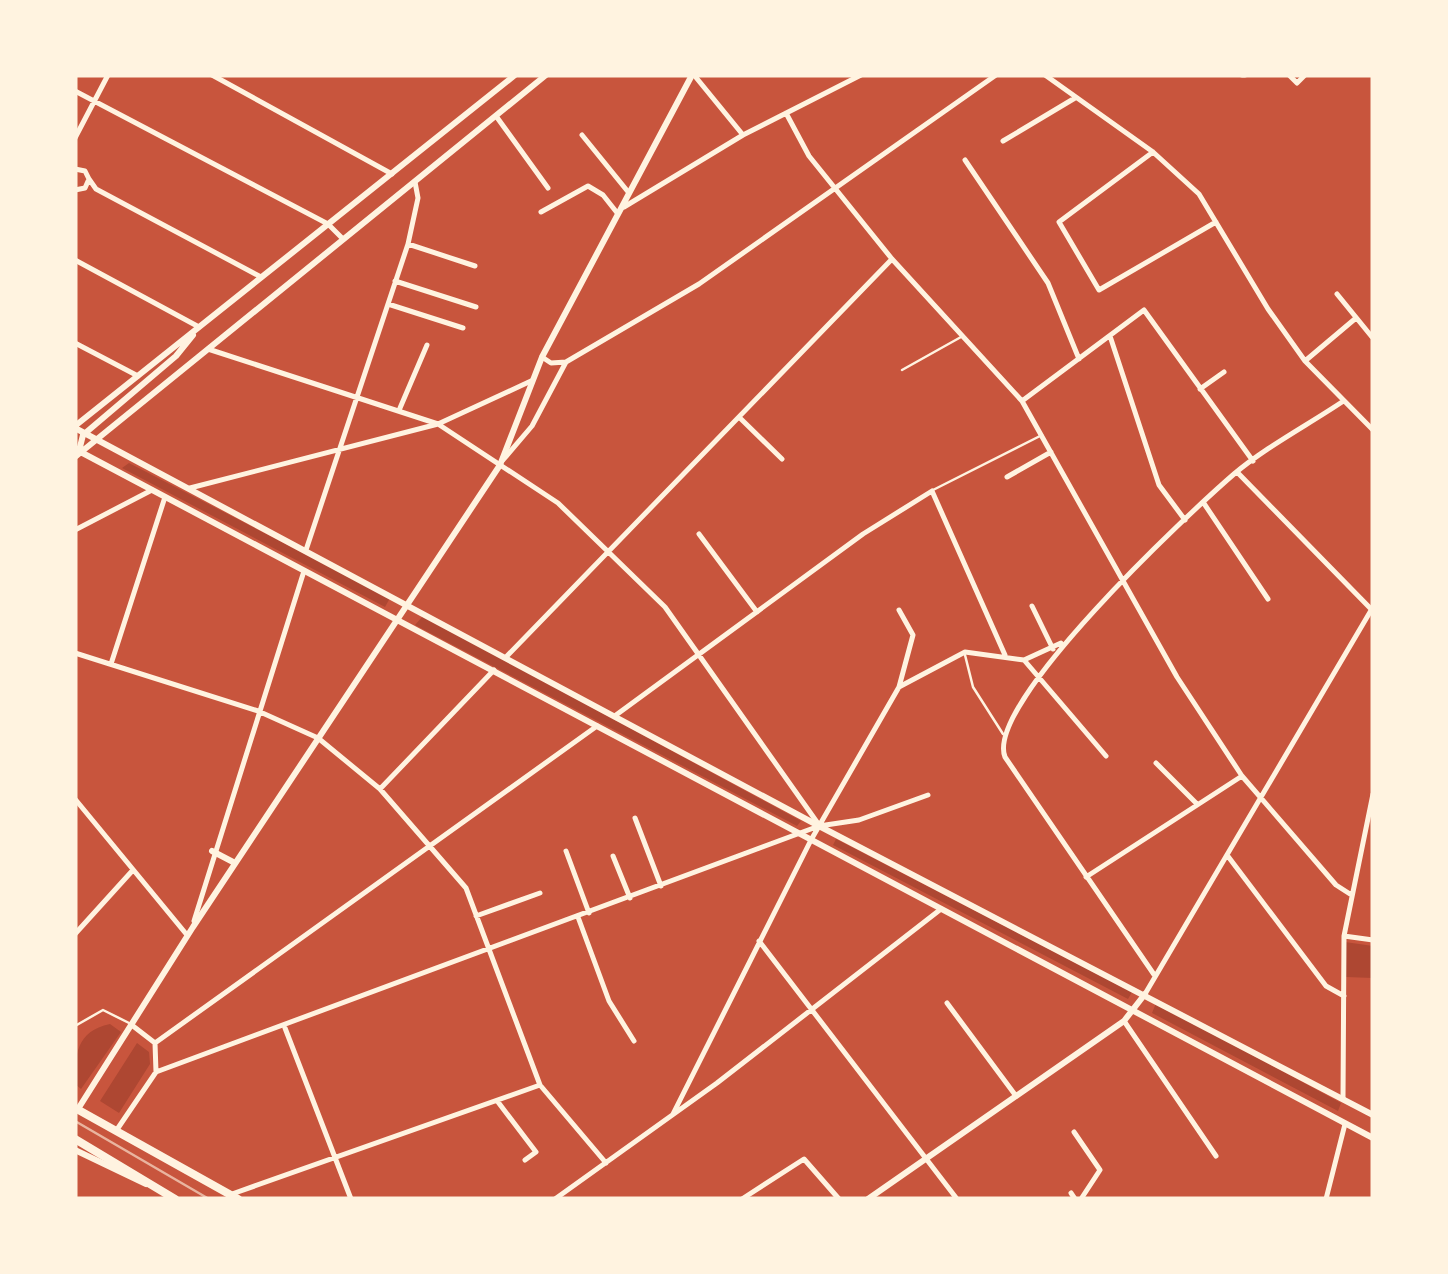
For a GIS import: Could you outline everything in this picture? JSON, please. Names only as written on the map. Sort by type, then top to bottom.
[{"type":"highway","points":[[77,1108],[234,1197]]},
{"type":"highway","points":[[75,1139],[175,1199]]},
{"type":"main road","points":[[515,75],[75,427],[820,826],[1373,1115]]},
{"type":"main road","points":[[77,453],[546,75]]},
{"type":"main road","points":[[77,1108],[133,1026],[192,927],[500,465],[542,357],[693,75]]},
{"type":"main road","points":[[77,453],[84,434],[179,354],[199,327]]},
{"type":"main road","points":[[77,453],[165,496],[1373,1138]]},
{"type":"main road","points":[[212,851],[235,863]]},
{"type":"main road","points":[[868,1199],[1124,1021],[1145,994]]},
{"type":"main road","points":[[75,1150],[128,1179],[152,1186]]},
{"type":"street","points":[[75,138],[108,75]]},
{"type":"street","points":[[212,75],[392,174]]},
{"type":"street","points":[[693,75],[743,135]]},
{"type":"street","points":[[541,212],[588,186],[620,211],[743,135],[861,75]]},
{"type":"street","points":[[542,357],[551,363],[566,362],[699,284],[996,75]]},
{"type":"street","points":[[1045,75],[1152,152],[1199,194],[1305,361],[1373,430]]},
{"type":"street","points":[[1288,75],[1296,83],[1305,75]]},
{"type":"street","points":[[75,91],[328,224],[343,239]]},
{"type":"street","points":[[1003,141],[1075,98]]},
{"type":"street","points":[[786,113],[808,156],[892,260],[1022,401],[1177,678],[1242,776],[1336,885],[1350,894]]},
{"type":"street","points":[[496,116],[548,188]]},
{"type":"street","points":[[582,135],[629,193]]},
{"type":"street","points":[[1152,152],[1059,222],[1099,290],[1216,222]]},
{"type":"street","points":[[964,160],[1048,284],[1079,358]]},
{"type":"street","points":[[77,168],[96,189],[261,278]]},
{"type":"street","points":[[78,190],[90,180]]},
{"type":"street","points":[[306,550],[408,244],[418,198],[416,182]]},
{"type":"street","points":[[78,190],[96,189]]},
{"type":"street","points":[[408,244],[475,266]]},
{"type":"street","points":[[75,260],[199,327]]},
{"type":"street","points":[[506,656],[892,260]]},
{"type":"street","points":[[395,281],[476,308]]},
{"type":"street","points":[[1337,294],[1372,336]]},
{"type":"street","points":[[388,304],[463,328]]},
{"type":"street","points":[[1022,401],[1144,310],[1253,461]]},
{"type":"street","points":[[1305,361],[1356,318]]},
{"type":"street","points":[[1110,336],[1159,485],[1184,520]]},
{"type":"street","points":[[75,343],[138,376]]},
{"type":"street","points":[[400,408],[427,345]]},
{"type":"street","points":[[208,349],[400,408],[438,424],[558,503],[666,608],[820,826]]},
{"type":"street","points":[[500,465],[532,426],[566,362]]},
{"type":"street","points":[[1200,389],[1224,372]]},
{"type":"street","points":[[187,489],[438,424],[532,381]]},
{"type":"street","points":[[899,686],[964,652],[1024,660],[1053,648],[1237,472],[1342,402]]},
{"type":"street","points":[[741,419],[782,459]]},
{"type":"street","points":[[1007,477],[1052,452]]},
{"type":"street","points":[[1145,994],[1372,608],[1237,472]]},
{"type":"street","points":[[75,530],[152,490]]},
{"type":"street","points":[[616,715],[863,534],[932,491],[1005,656]]},
{"type":"street","points":[[111,664],[165,496]]},
{"type":"street","points":[[1203,502],[1268,599]]},
{"type":"street","points":[[699,534],[757,612]]},
{"type":"street","points":[[192,927],[212,851],[304,571]]},
{"type":"street","points":[[1032,606],[1053,648]]},
{"type":"street","points":[[673,1114],[811,840],[899,686],[913,635],[899,610]]},
{"type":"street","points":[[1063,641],[1003,734],[1005,757],[1155,976]]},
{"type":"street","points":[[75,652],[258,711],[318,738],[380,789],[466,888],[540,1085],[606,1164]]},
{"type":"street","points":[[1024,660],[1106,756]]},
{"type":"street","points":[[380,789],[494,670]]},
{"type":"street","points":[[155,1043],[598,726]]},
{"type":"street","points":[[1156,763],[1196,803]]},
{"type":"street","points":[[1086,877],[1242,776]]},
{"type":"street","points":[[156,1072],[285,1028],[820,826],[859,820],[928,794]]},
{"type":"street","points":[[1343,1099],[1344,936],[1373,794]]},
{"type":"street","points":[[75,800],[187,936]]},
{"type":"street","points":[[636,818],[661,886]]},
{"type":"street","points":[[566,851],[589,913]]},
{"type":"street","points":[[1226,855],[1326,986],[1344,996]]},
{"type":"street","points":[[614,856],[630,898]]},
{"type":"street","points":[[75,934],[133,870]]},
{"type":"street","points":[[476,916],[540,893]]},
{"type":"street","points":[[555,1199],[814,1009],[942,909]]},
{"type":"street","points":[[578,918],[609,1000],[634,1041]]},
{"type":"street","points":[[1344,936],[1373,940]]},
{"type":"street","points":[[759,941],[957,1199]]},
{"type":"street","points":[[947,1003],[1016,1096]]},
{"type":"street","points":[[1124,1021],[1216,1156]]},
{"type":"street","points":[[133,1026],[155,1043]]},
{"type":"street","points":[[285,1028],[351,1199]]},
{"type":"street","points":[[116,1131],[156,1072],[155,1043]]},
{"type":"street","points":[[234,1197],[540,1085]]},
{"type":"street","points":[[497,1101],[536,1152],[525,1160]]},
{"type":"street","points":[[1326,1199],[1345,1124]]},
{"type":"street","points":[[1074,1132],[1100,1170],[1076,1197]]},
{"type":"street","points":[[742,1199],[804,1159],[839,1199]]},
{"type":"lane","points":[[902,370],[962,336]]},
{"type":"lane","points":[[932,491],[1042,435]]},
{"type":"lane","points":[[964,652],[973,687],[1003,734]]},
{"type":"lane","points":[[75,1026],[103,1010],[133,1026]]},
{"type":"shaded area","points":[[129,463],[390,598],[385,607],[122,468]]},
{"type":"shaded area","points":[[423,616],[801,821],[797,826],[415,625]]},
{"type":"shaded area","points":[[836,839],[1132,992],[1128,999],[833,845]]},
{"type":"shaded area","points":[[1345,942],[1373,946],[1373,978],[1346,977]]},
{"type":"shaded area","points":[[1156,1003],[1341,1103],[1338,1111],[1152,1013]]},
{"type":"shaded area","points":[[110,1024],[121,1032],[81,1089],[75,1084],[80,1046],[90,1032]]},
{"type":"shaded area","points":[[137,1043],[149,1052],[150,1064],[119,1113],[100,1101]]},
{"type":"railway","points":[[75,1121],[209,1199]]}]
